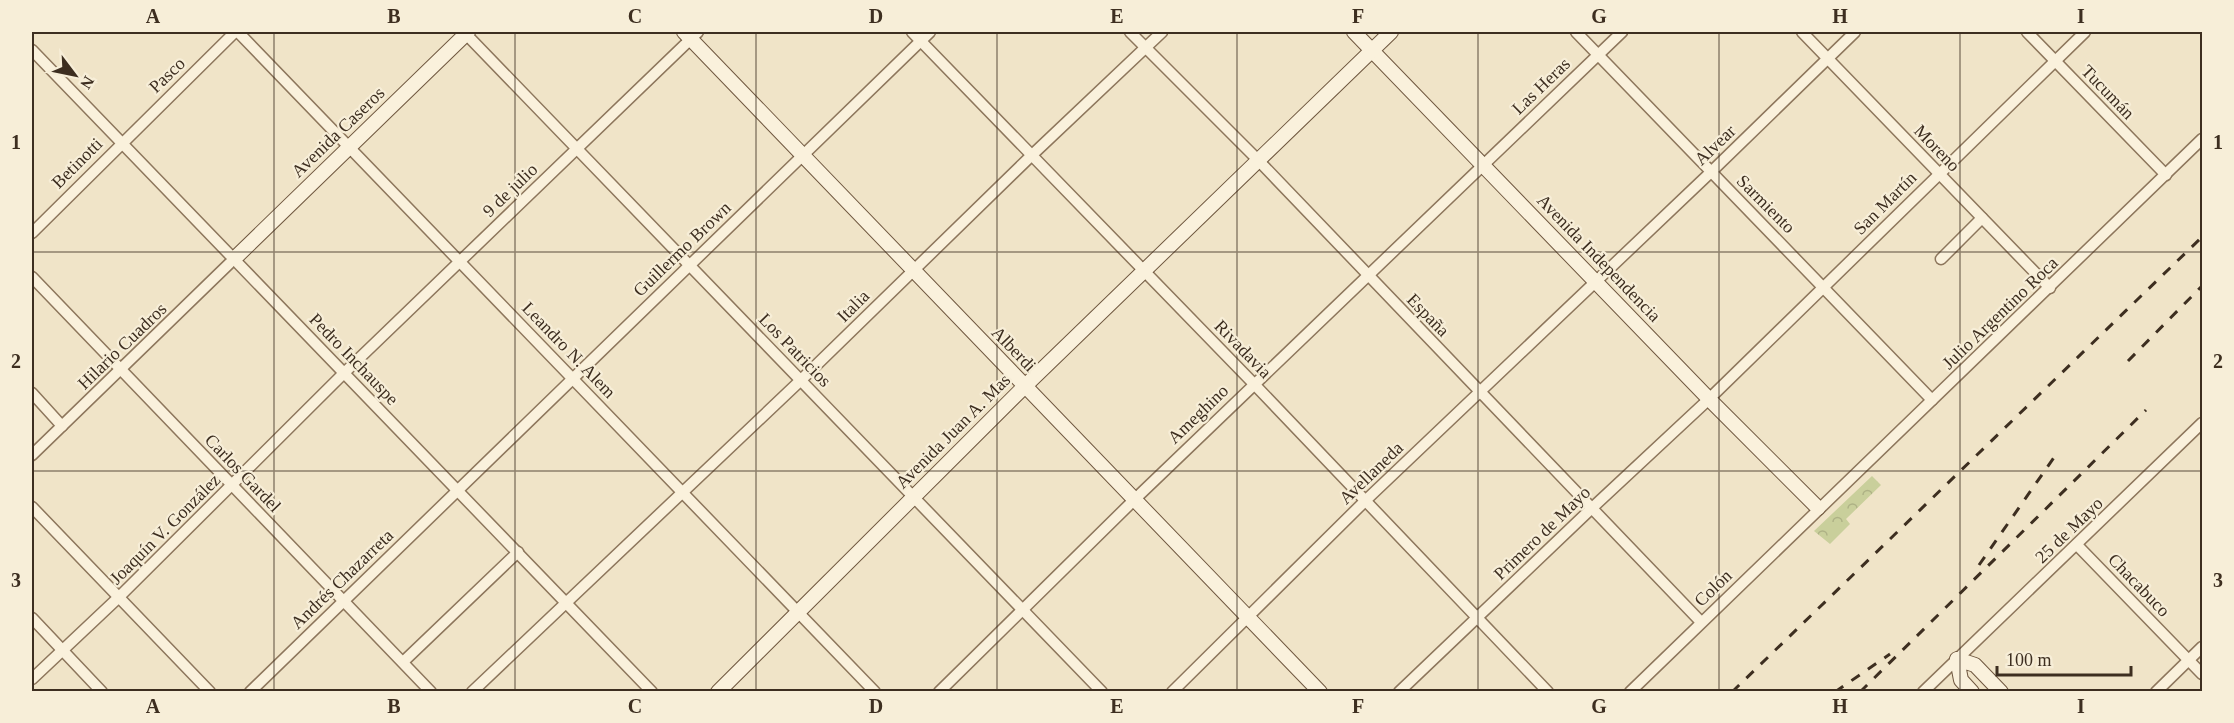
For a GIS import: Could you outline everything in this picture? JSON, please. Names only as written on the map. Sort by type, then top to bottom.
[{"type":"main road","name":"Avenida Caseros","points":[[234,259],[466,32]]},
{"type":"main road","name":"Avenida Independencia","points":[[1354,32],[1709,399],[1818,508]]},
{"type":"main road","name":"Avenida Juan A. Mas","points":[[718,692],[1025,386],[1391,32]]},
{"type":"main road","name":"Alberdi","points":[[691,34],[803,156],[1320,692]]},
{"type":"main road","points":[[1972,692],[1960,680],[1957,659],[1975,665],[2001,692]]},
{"type":"street","name":"Pasco","points":[[121,143],[237,32]]},
{"type":"street","name":"Leandro N. Alem","points":[[237,32],[875,692]]},
{"type":"street","name":"Los Patricios","points":[[466,32],[1102,692]]},
{"type":"street","name":"Rivadavia","points":[[912,32],[1366,500],[1548,692]]},
{"type":"street","name":"Guillermo Brown","points":[[457,490],[930,32]]},
{"type":"street","name":"España","points":[[1130,32],[1258,160],[1701,622]]},
{"type":"street","name":"Italia","points":[[472,692],[801,380],[1162,32]]},
{"type":"street","name":"Sarmiento","points":[[1576,32],[1932,400]]},
{"type":"street","name":"Las Heras","points":[[1484,164],[1622,32]]},
{"type":"street","name":"Moreno","points":[[1802,32],[2050,288]]},
{"type":"street","name":"Alvear","points":[[1596,281],[1712,172],[1855,32]]},
{"type":"street","name":"Tucumán","points":[[2026,32],[2166,175]]},
{"type":"street","name":"San Martín","points":[[1709,399],[2085,32]]},
{"type":"street","name":"9 de julio","points":[[344,373],[577,148],[691,34]]},
{"type":"street","name":"Pedro Inchauspe","points":[[32,50],[652,692]]},
{"type":"street","name":"Julio Argentino Roca","points":[[1818,508],[2050,288],[2202,139]]},
{"type":"street","name":"Betinotti","points":[[32,233],[121,143]]},
{"type":"street","name":"Ameghino","points":[[939,692],[1134,500],[1484,164]]},
{"type":"street","points":[[1941,259],[1982,218]]},
{"type":"street","name":"Hilario Cuadros","points":[[32,455],[234,259]]},
{"type":"street","name":"Carlos Gardel","points":[[32,277],[431,692]]},
{"type":"street","name":"Avellaneda","points":[[1172,692],[1366,500],[1596,281]]},
{"type":"street","name":"Joaquín V. González","points":[[32,680],[119,597],[344,373]]},
{"type":"street","points":[[32,393],[62,426]]},
{"type":"street","name":"Primero de Mayo","points":[[1399,692],[1709,399]]},
{"type":"street","name":"25 de Mayo","points":[[1923,692],[2200,431]]},
{"type":"street","name":"Andrés Chazarreta","points":[[250,692],[457,490]]},
{"type":"street","points":[[32,507],[210,692]]},
{"type":"street","name":"Colón","points":[[1630,692],[1818,508]]},
{"type":"street","name":"Chacabuco","points":[[2078,545],[2202,674]]},
{"type":"street","points":[[403,662],[518,552]]},
{"type":"street","points":[[32,618],[102,692]]},
{"type":"street","points":[[2156,692],[2202,647]]},
{"type":"green space","points":[[1872,476],[1881,485],[1846,519],[1850,524],[1830,544],[1814,531]]},
{"type":"railway","points":[[1732,692],[2202,237]]},
{"type":"railway","points":[[2128,361],[2202,286]]},
{"type":"railway","points":[[1860,692],[2146,410]]},
{"type":"railway","points":[[1979,565],[2055,456]]},
{"type":"railway","points":[[1835,692],[1890,654]]}]
